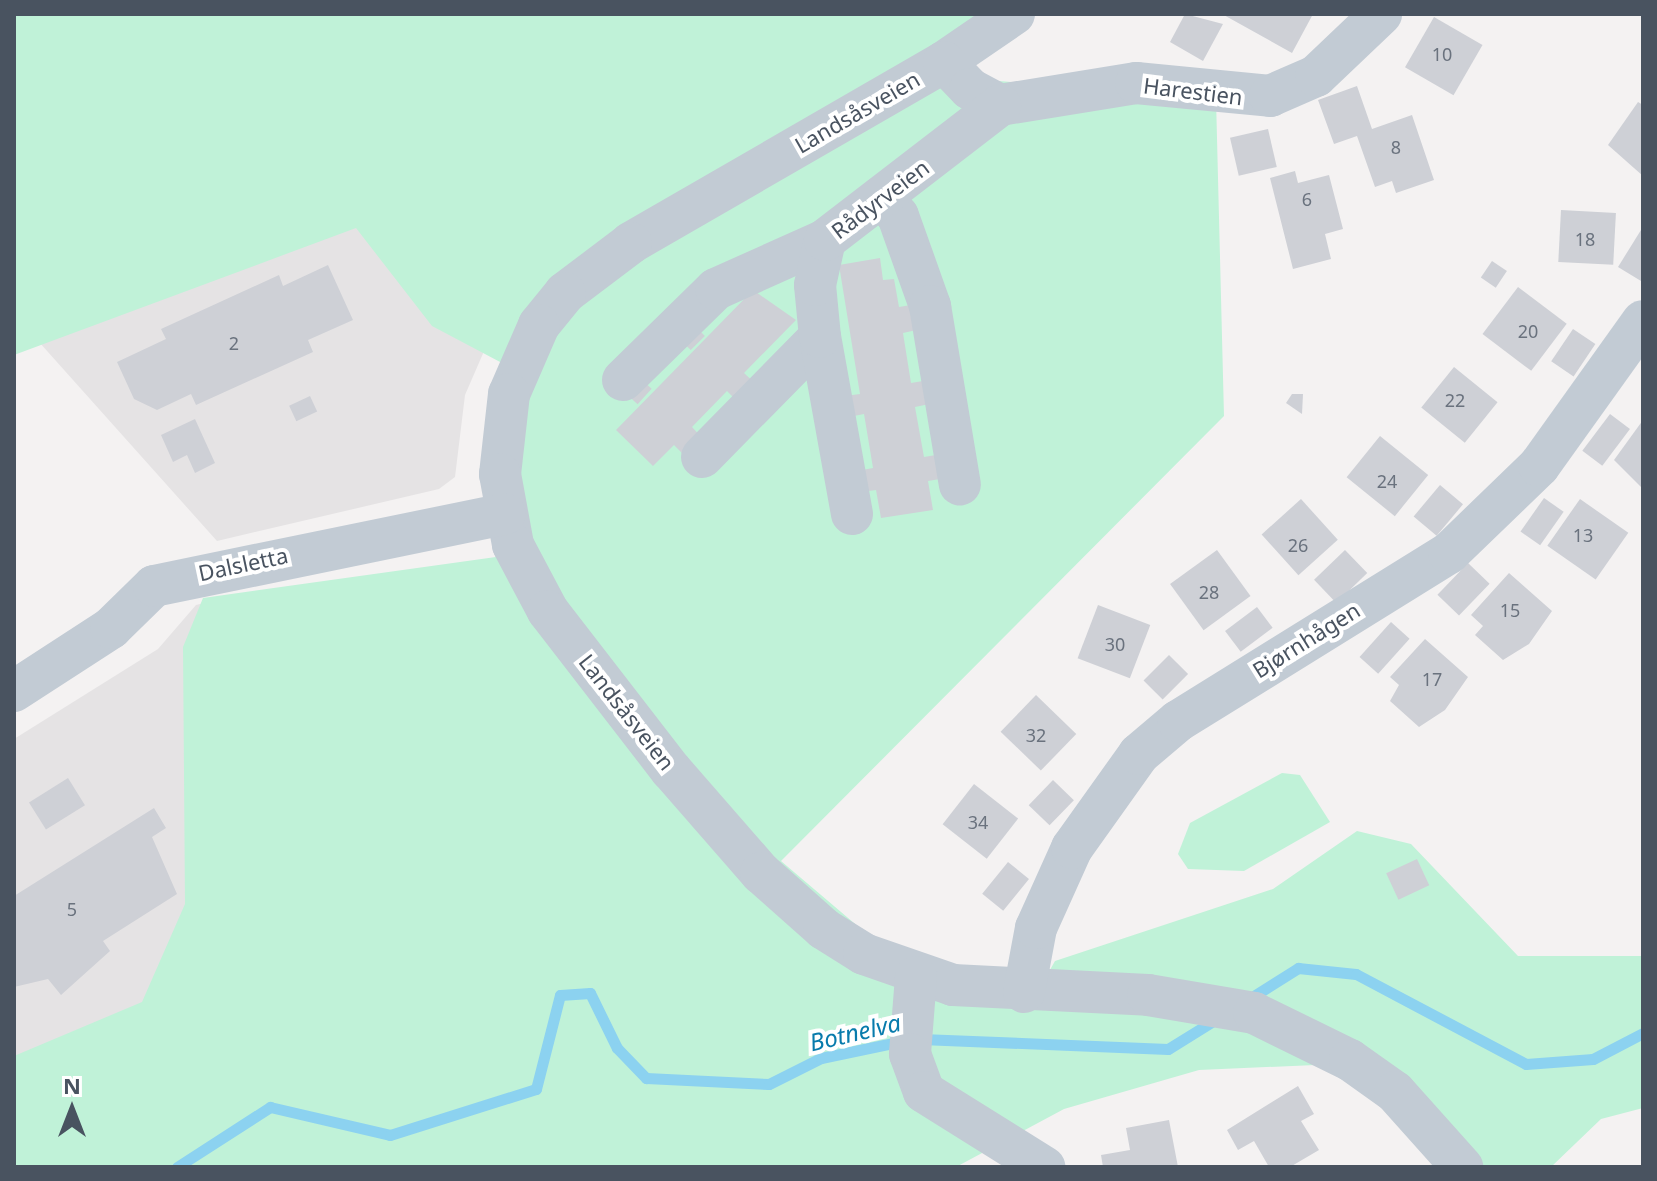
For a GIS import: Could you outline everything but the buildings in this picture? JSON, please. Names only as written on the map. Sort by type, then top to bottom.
[{"type":"street","name":"Landsåsveien","points":[[1014,14],[944,62],[631,243],[565,293],[539,325],[509,394],[500,440],[505,514],[548,611],[761,873],[824,929],[916,977],[1024,992],[1148,995],[1254,1013],[1350,1060],[1395,1092],[1462,1167]]},
{"type":"street","name":"Harestien","points":[[1000,105],[1136,83],[1270,96],[1316,76],[1381,14]]},
{"type":"street","points":[[944,62],[970,89],[1000,105]]},
{"type":"street","name":"Rådyrveien","points":[[852,514],[820,337],[815,285],[825,240],[1000,105]]},
{"type":"street","points":[[881,197],[898,216],[930,306],[960,485]]},
{"type":"street","points":[[623,380],[716,289],[825,240]]},
{"type":"street","name":"Bjørnhågen","points":[[1024,992],[1036,928],[1072,848],[1139,754],[1178,721],[1449,553],[1539,466],[1643,321]]},
{"type":"street","points":[[702,457],[820,337]]},
{"type":"street","name":"Dalsletta","points":[[14,691],[111,628],[154,586],[505,514]]},
{"type":"street","points":[[916,977],[910,1054],[924,1092],[1044,1167]]},
{"type":"shaded area","points":[[343,189],[488,342],[465,395],[455,477],[439,489],[217,541],[14,314],[14,272]]},
{"type":"shaded area","points":[[232,596],[369,940],[14,1064],[14,739],[158,649],[196,605]]},
{"type":"green space","points":[[14,14],[981,14],[910,74],[1216,98],[1224,416],[781,861],[914,974],[1046,977],[1055,961],[1273,889],[1357,831],[1411,844],[1518,956],[1643,956],[1643,1108],[1601,1119],[1551,1167],[1467,1167],[1338,1064],[1199,1070],[1064,1109],[956,1167],[14,1167],[14,1056],[142,1002],[185,904],[183,647],[203,598],[503,556],[517,371],[432,326],[356,228],[14,355]]},
{"type":"green space","points":[[1282,773],[1300,775],[1330,822],[1244,871],[1188,869],[1178,854],[1190,823]]},
{"type":"waterway","name":"Botnelva","points":[[1246,1001],[1298,968],[1356,974],[1526,1064],[1593,1059],[1643,1033]]},
{"type":"waterway","name":"Botnelva","points":[[177,1167],[270,1107],[390,1135],[536,1089],[560,995],[590,993],[617,1048],[646,1078],[769,1084],[821,1058],[903,1041]]},
{"type":"waterway","name":"Botnelva","points":[[921,1039],[1168,1049],[1218,1018]]}]
